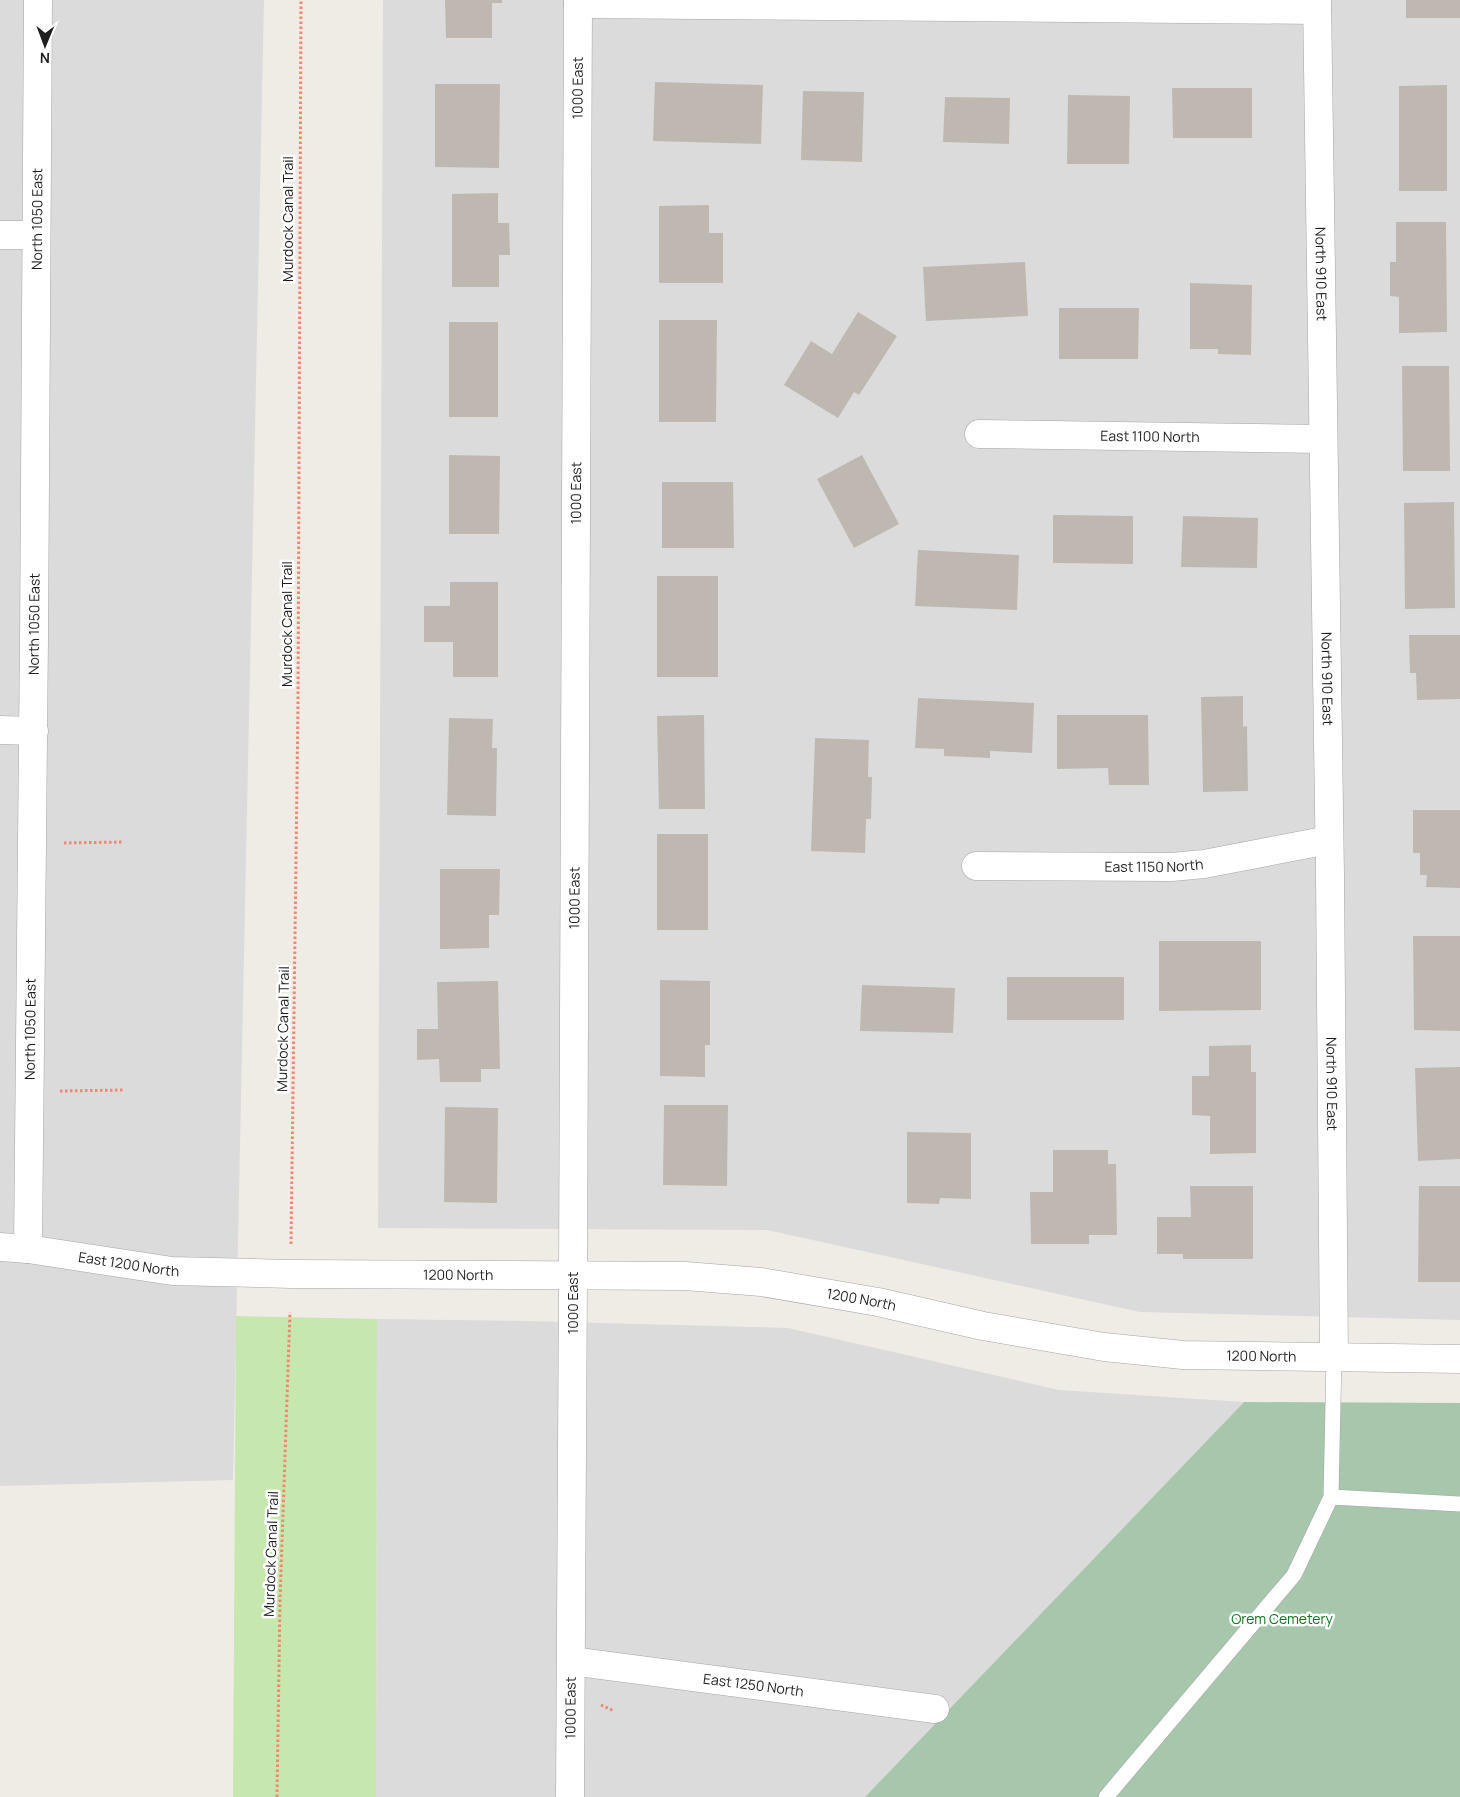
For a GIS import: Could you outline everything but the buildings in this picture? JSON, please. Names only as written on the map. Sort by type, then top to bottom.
[{"type":"street","name":"North 1050 East","points":[[28,1249],[34,731],[38,0]]},
{"type":"street","points":[[578,2],[1317,5]]},
{"type":"street","name":"1000 East","points":[[570,1797],[578,2]]},
{"type":"street","name":"North 910 East","points":[[1317,5],[1329,840],[1334,1357]]},
{"type":"street","points":[[0,235],[36,236]]},
{"type":"street","name":"East 1100 North","points":[[979,434],[1322,439]]},
{"type":"street","points":[[0,730],[34,731]]},
{"type":"street","name":"East 1150 North","points":[[976,866],[1172,867],[1204,864],[1329,840]]},
{"type":"street","name":"East 1200 North","points":[[0,1247],[28,1249],[172,1271],[259,1274]]},
{"type":"street","name":"1200 North","points":[[259,1274],[573,1277],[685,1276],[761,1282],[878,1302],[983,1326],[1104,1347],[1183,1355],[1460,1359]]},
{"type":"street","name":"East 1250 North","points":[[571,1661],[935,1709]]},
{"type":"lane","points":[[1106,1797],[1294,1575],[1331,1497],[1334,1357]]},
{"type":"lane","points":[[1331,1497],[1460,1504]]},
{"type":"path","name":"Murdock Canal Trail","points":[[291,1248],[298,695],[301,0]]},
{"type":"path","points":[[61,843],[123,842]]},
{"type":"path","points":[[60,1091],[124,1090]]},
{"type":"path","name":"Murdock Canal Trail","points":[[277,1797],[281,1590],[290,1312]]},
{"type":"shaded area","points":[[0,0],[264,0],[233,1480],[0,1486]]},
{"type":"shaded area","points":[[383,0],[1460,0],[1460,1320],[1140,1312],[767,1230],[378,1228]]},
{"type":"shaded area","points":[[377,1319],[788,1328],[1059,1390],[1244,1402],[865,1797],[376,1797]]},
{"type":"green space","points":[[236,1316],[377,1319],[376,1797],[233,1797]]},
{"type":"green space","name":"Orem Cemetery","points":[[1244,1402],[1460,1403],[1460,1797],[865,1797]]}]
